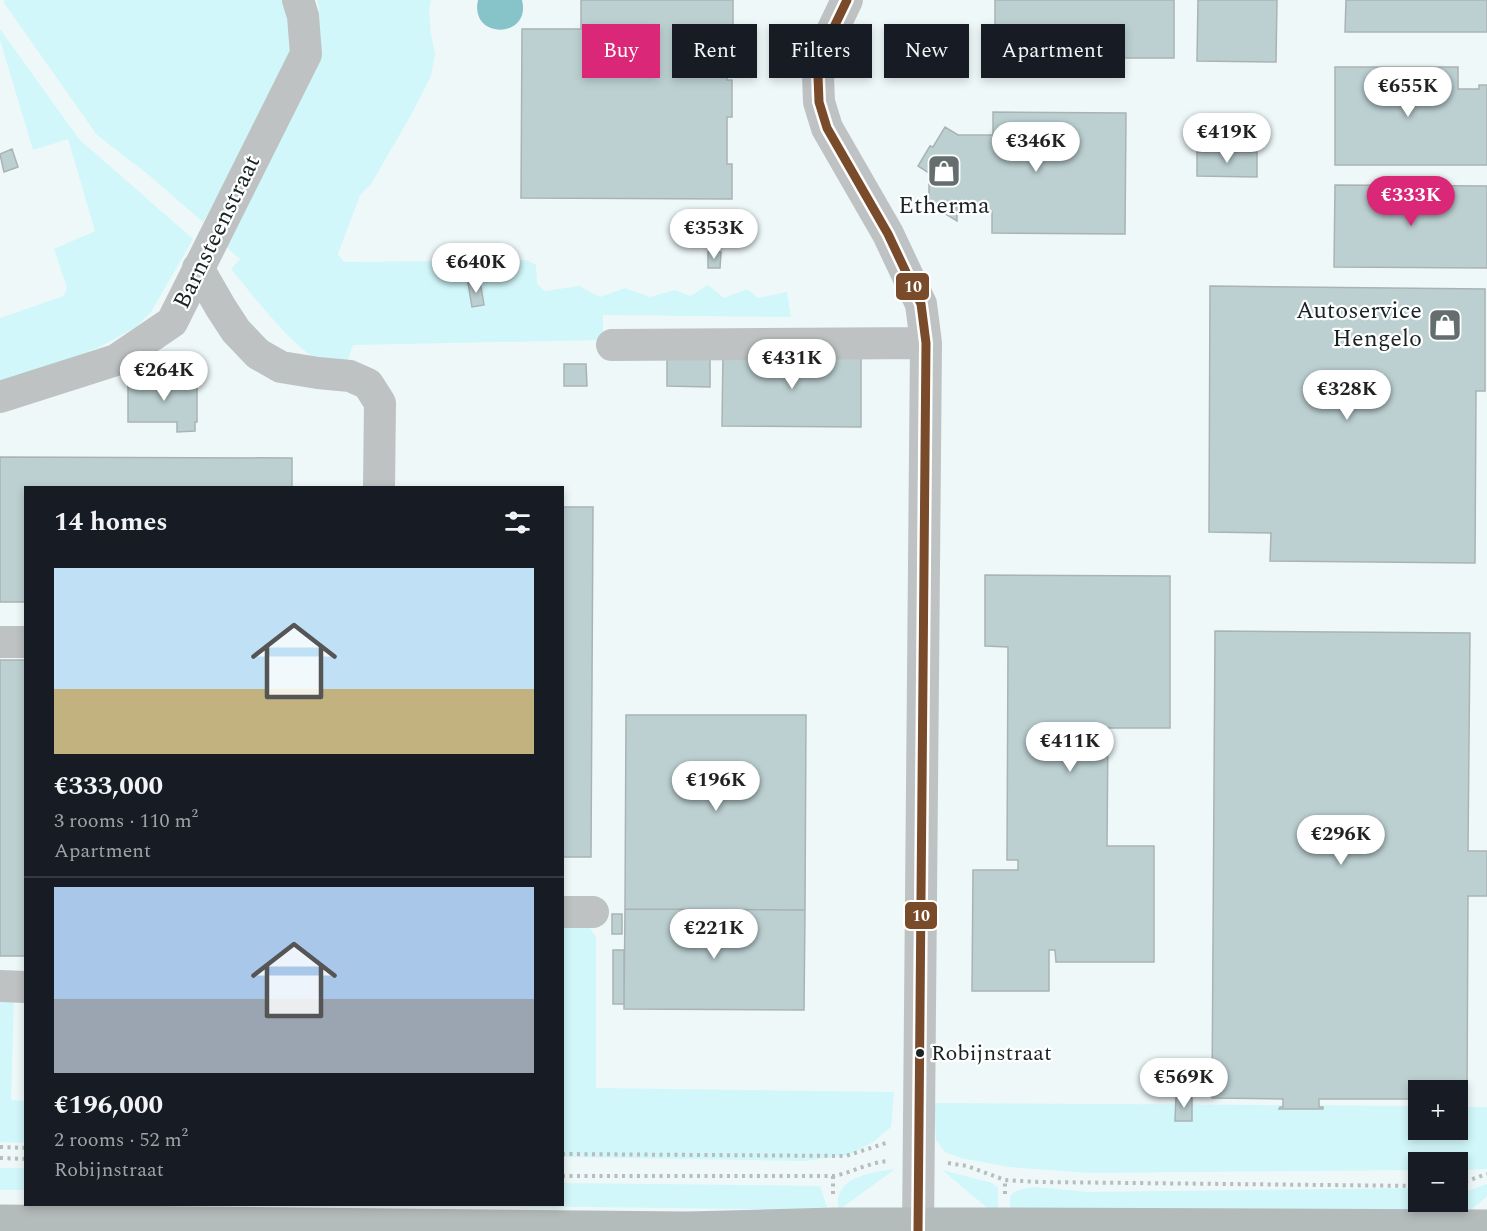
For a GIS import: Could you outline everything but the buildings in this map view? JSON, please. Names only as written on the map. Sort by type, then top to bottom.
[{"type":"main road","points":[[0,1221],[144,1213],[394,1215],[688,1228],[1487,1226]]},
{"type":"street","name":"Barnsteenstraat","points":[[0,397],[116,360],[172,322],[306,54],[303,16],[298,0]]},
{"type":"street","points":[[847,0],[821,54],[818,76],[819,102],[827,128],[888,234],[921,304],[926,343],[907,1151],[919,1228]]},
{"type":"street","points":[[198,268],[220,308],[236,331],[258,354],[281,367],[350,376],[368,384],[380,403],[379,486]]},
{"type":"street","points":[[612,345],[926,343]]},
{"type":"street","points":[[0,642],[24,642]]},
{"type":"street","points":[[0,986],[24,987]]},
{"type":"path","points":[[0,1147],[24,1148]]},
{"type":"path","points":[[564,1176],[833,1176],[846,1174],[907,1151]]},
{"type":"path","points":[[564,1154],[846,1156],[907,1151],[967,1166],[1005,1180],[1408,1186]]},
{"type":"path","points":[[0,1158],[24,1159]]},
{"type":"path","points":[[1468,1181],[1487,1174]]},
{"type":"shaded area","points":[[5,0],[293,0],[302,45],[203,222],[150,176],[97,135],[4,3]]},
{"type":"shaded area","points":[[317,0],[431,0],[429,12],[435,54],[431,76],[371,184],[360,195],[338,254],[344,262],[527,260],[536,265],[537,284],[545,291],[579,286],[600,297],[625,288],[650,297],[675,290],[690,296],[708,285],[724,298],[747,289],[758,298],[787,292],[791,317],[603,315],[603,340],[353,345],[346,365],[321,361],[307,353],[272,318],[231,269],[240,259],[213,235],[315,43],[319,8]]},
{"type":"shaded area","points":[[478,0],[522,0],[523,13],[518,22],[510,28],[500,30],[491,28],[482,22],[478,13]]},
{"type":"shaded area","points":[[0,29],[79,139],[193,239],[151,312],[136,327],[98,348],[0,384],[0,318],[64,296],[67,288],[54,249],[95,231],[68,139],[33,150],[0,40]]},
{"type":"shaded area","points":[[564,927],[590,928],[596,937],[596,1088],[894,1092],[891,1127],[873,1142],[849,1155],[804,1161],[564,1157]]},
{"type":"shaded area","points":[[0,1001],[14,1001],[11,1100],[24,1101],[24,1143],[0,1142]]},
{"type":"shaded area","points":[[934,1103],[1408,1106],[1408,1140],[1468,1140],[1468,1107],[1487,1107],[1487,1169],[1468,1170],[1468,1152],[1408,1152],[1408,1170],[1088,1173],[1009,1167],[961,1158],[945,1152],[936,1140]]},
{"type":"shaded area","points":[[0,1168],[24,1168],[24,1190],[0,1190]]},
{"type":"shaded area","points":[[895,1169],[839,1210],[838,1199],[847,1184],[865,1175]]},
{"type":"shaded area","points":[[942,1170],[992,1183],[998,1188],[998,1211],[992,1212]]},
{"type":"shaded area","points":[[564,1183],[820,1186],[828,1210],[510,1206],[564,1206]]},
{"type":"shaded area","points":[[1487,1184],[1487,1196],[1460,1220],[1453,1218],[1454,1212],[1468,1212],[1468,1192]]},
{"type":"shaded area","points":[[1035,1187],[1088,1192],[1408,1188],[1408,1212],[1012,1212],[1011,1195],[1023,1189]]},
{"type":"transit line","name":"10","points":[[847,0],[821,54],[818,76],[819,102],[827,128],[888,234],[921,304],[926,343],[918,1231]]},
{"type":"place","name":"Etherma","points":[[944,171]]},
{"type":"place","name":"Autoservice Hengelo","points":[[1445,325]]},
{"type":"place","name":"Robijnstraat","points":[[920,1053]]}]
